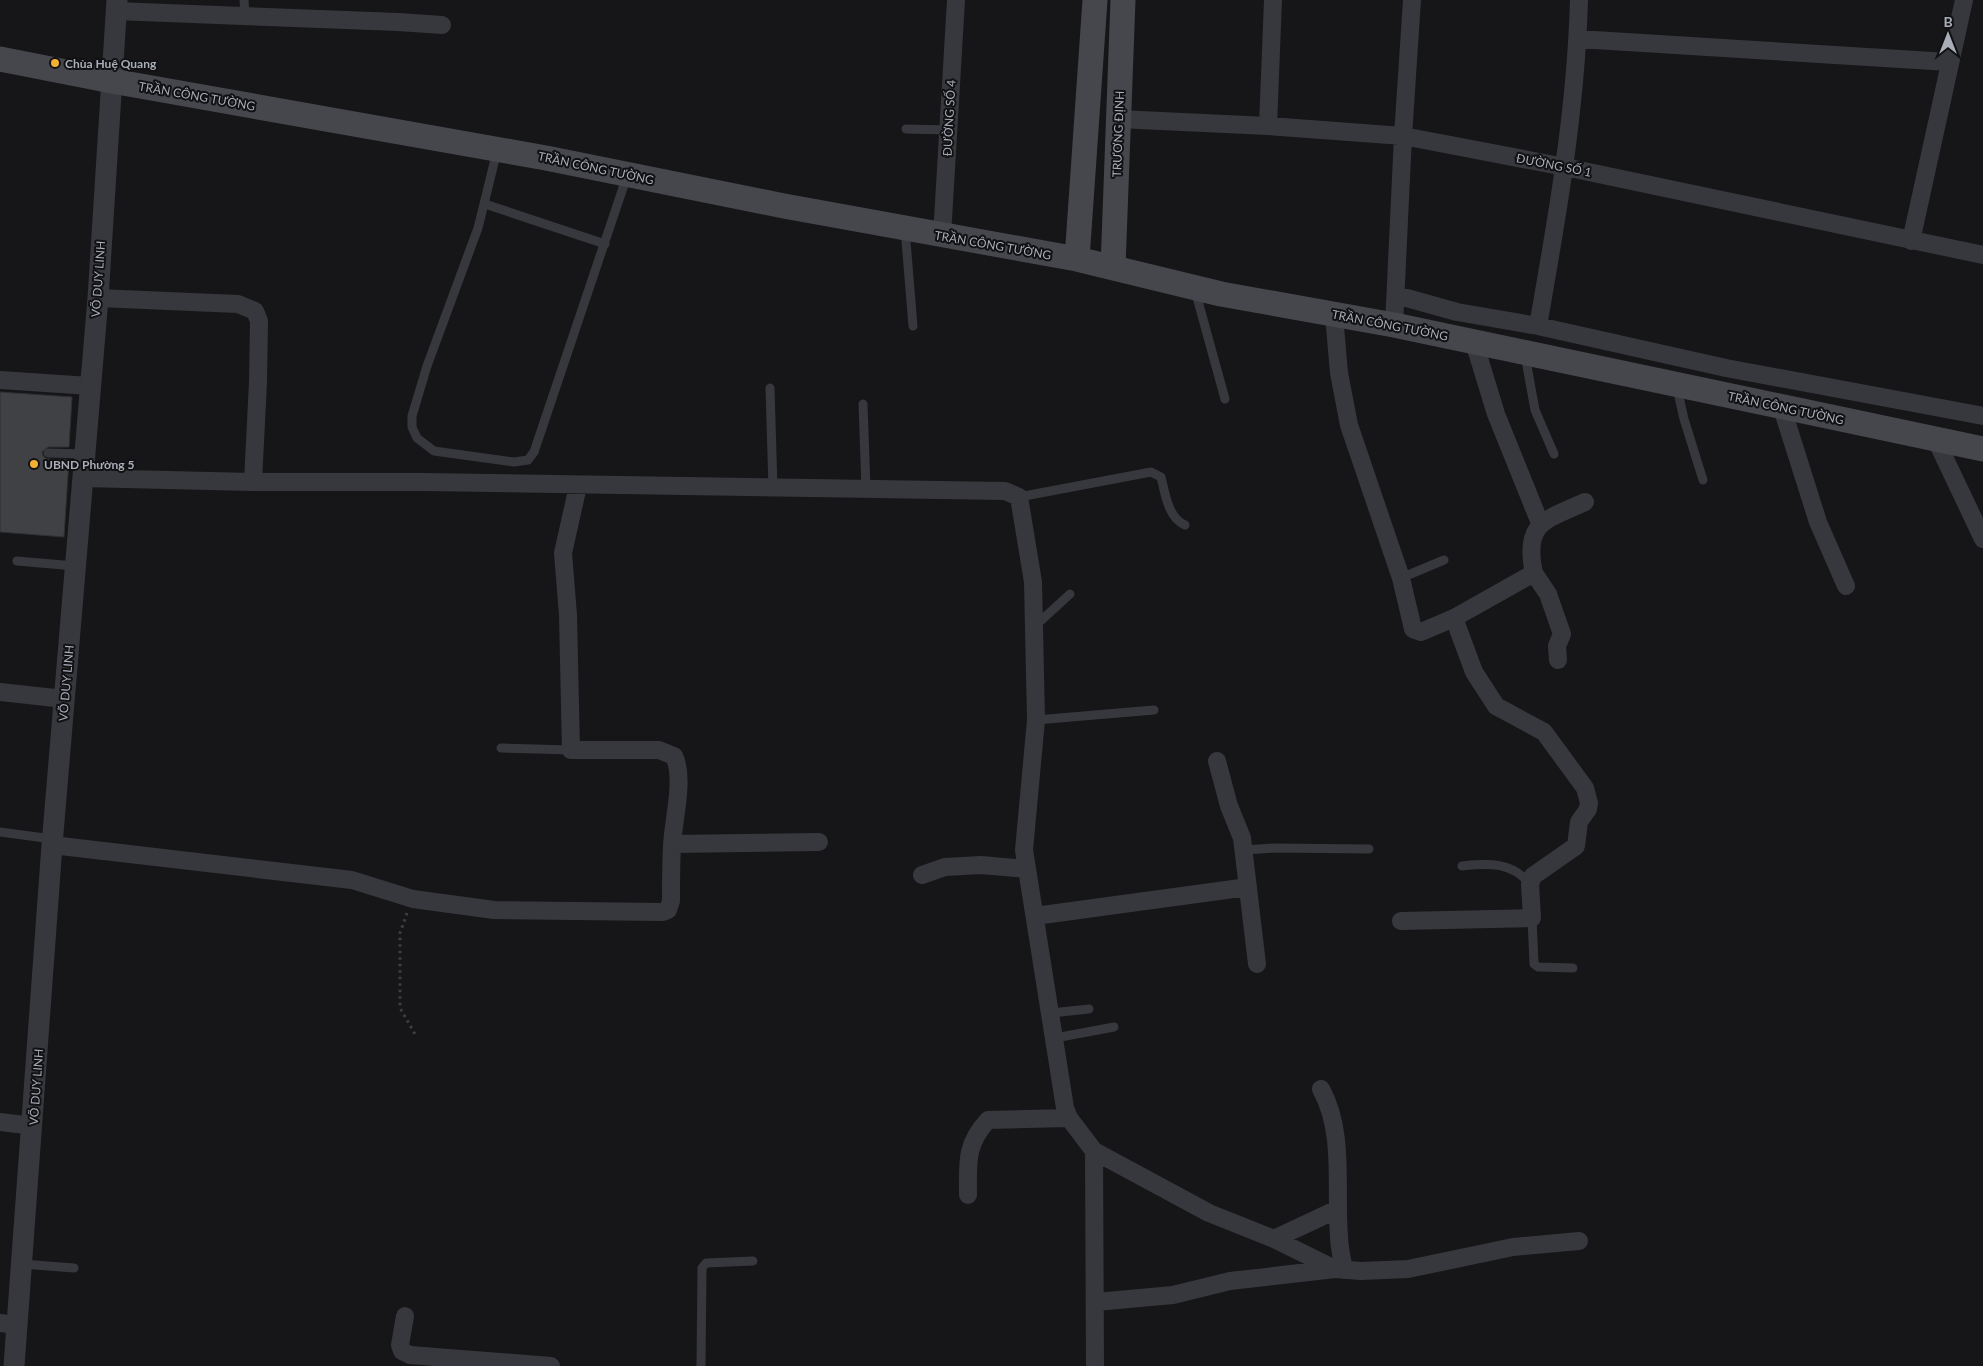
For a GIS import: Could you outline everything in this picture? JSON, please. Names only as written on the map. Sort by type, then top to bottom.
[{"type":"main road","points":[[1077,259],[1095,0]]},
{"type":"main road","name":"TRƯƠNG ĐỊNH","points":[[1113,268],[1123,0]]},
{"type":"main road","name":"TRẦN CÔNG TƯỜNG","points":[[0,59],[112,81],[498,149],[905,229],[1077,259],[1194,288],[1394,325],[1983,449]]},
{"type":"street","name":"ĐƯỜNG SỐ 4","points":[[942,236],[956,0]]},
{"type":"street","points":[[1268,126],[1273,0]]},
{"type":"street","points":[[1394,325],[1412,0]]},
{"type":"street","points":[[1538,326],[1565,167],[1578,39],[1579,0]]},
{"type":"street","points":[[1911,241],[1964,0]]},
{"type":"street","points":[[117,6],[244,8],[442,25]]},
{"type":"street","name":"VÕ DUY LINH","points":[[14,1366],[8,1324],[21,1264],[33,1126],[52,842],[98,298],[117,6]]},
{"type":"street","points":[[1578,39],[1949,62]]},
{"type":"street","name":"ĐƯỜNG SỐ 1","points":[[1118,119],[1268,126],[1403,136],[1565,167],[1983,255]]},
{"type":"street","points":[[1396,295],[1458,312],[1538,326],[1726,368],[1983,416]]},
{"type":"street","points":[[98,298],[238,304],[256,311],[259,321],[258,382],[253,482]]},
{"type":"street","points":[[1334,314],[1339,373],[1349,425],[1401,578],[1414,629],[1421,632],[1454,618],[1534,573]]},
{"type":"street","points":[[1474,342],[1496,414],[1540,523]]},
{"type":"street","points":[[0,380],[90,386]]},
{"type":"street","points":[[1782,408],[1818,522],[1846,586]]},
{"type":"street","points":[[1936,440],[1983,539]]},
{"type":"street","points":[[82,478],[253,482],[423,482],[578,486],[1005,490],[1020,497],[1033,582],[1036,720],[1024,850],[1065,1108],[1069,1118],[1094,1151],[1209,1213],[1274,1239],[1340,1269]]},
{"type":"street","points":[[52,842],[371,885],[413,899],[494,910],[663,912],[668,910],[671,901],[672,844],[679,777],[679,765],[674,756],[659,750],[571,750],[568,615],[563,553],[578,486]]},
{"type":"street","points":[[1558,660],[1557,646],[1562,634],[1548,594],[1534,573],[1531,541],[1540,523],[1585,502]]},
{"type":"street","points":[[1401,921],[1532,918],[1530,884],[1538,871],[1576,846],[1579,822],[1588,809],[1589,803],[1585,788],[1544,732],[1501,710],[1474,672],[1454,618]]},
{"type":"street","points":[[0,692],[64,700]]},
{"type":"street","points":[[1218,761],[1244,850],[1257,964]]},
{"type":"street","points":[[672,844],[819,842]]},
{"type":"street","points":[[922,875],[945,867],[981,865],[1027,869]]},
{"type":"street","points":[[1035,916],[1248,887]]},
{"type":"street","points":[[1321,1089],[1330,1104],[1335,1134],[1340,1269]]},
{"type":"street","points":[[968,1195],[968,1151],[977,1132],[988,1120],[1069,1118]]},
{"type":"street","points":[[0,1122],[33,1126]]},
{"type":"street","points":[[1094,1151],[1095,1366]]},
{"type":"street","points":[[1274,1239],[1338,1208]]},
{"type":"street","points":[[1096,1302],[1173,1295],[1230,1280],[1340,1269],[1361,1271],[1408,1269],[1513,1247],[1579,1241]]},
{"type":"street","points":[[405,1316],[400,1345],[402,1351],[410,1355],[551,1366]]},
{"type":"lane","points":[[906,129],[948,130]]},
{"type":"lane","points":[[498,149],[485,204],[427,366],[412,416],[412,427],[417,438],[434,452],[514,462],[528,460],[534,452],[628,174]]},
{"type":"lane","points":[[485,204],[605,244]]},
{"type":"lane","points":[[905,229],[913,326]]},
{"type":"lane","points":[[1194,288],[1224,399]]},
{"type":"lane","points":[[1524,353],[1535,410],[1554,454]]},
{"type":"lane","points":[[1676,385],[1703,480]]},
{"type":"lane","points":[[770,388],[773,488]]},
{"type":"lane","points":[[863,404],[866,489]]},
{"type":"lane","points":[[48,453],[84,454]]},
{"type":"lane","points":[[1020,497],[1152,472],[1161,477],[1171,510],[1179,522],[1185,525]]},
{"type":"lane","points":[[1401,578],[1444,560]]},
{"type":"lane","points":[[17,561],[75,566]]},
{"type":"lane","points":[[1034,628],[1070,594]]},
{"type":"lane","points":[[1036,720],[1154,710]]},
{"type":"lane","points":[[501,748],[571,750]]},
{"type":"lane","points":[[0,832],[52,842]]},
{"type":"lane","points":[[1244,850],[1274,848],[1369,849]]},
{"type":"lane","points":[[1462,866],[1485,863],[1508,867],[1523,875],[1530,884]]},
{"type":"lane","points":[[1532,918],[1534,964],[1538,967],[1573,968]]},
{"type":"lane","points":[[1051,1013],[1089,1008]]},
{"type":"lane","points":[[1055,1038],[1114,1027]]},
{"type":"lane","points":[[701,1366],[702,1268],[706,1263],[753,1261]]},
{"type":"lane","points":[[21,1264],[74,1268]]},
{"type":"path","points":[[413,899],[400,933],[399,965],[400,1008],[415,1034]]},
{"type":"building","name":"UBND Phường 5","points":[[0,392],[72,397],[69,447],[48,447],[42,452],[43,456],[47,459],[69,460],[64,537],[0,532]]},
{"type":"place","name":"Chùa Huệ Quang","points":[[55,63]]},
{"type":"place","name":"UBND Phường 5","points":[[34,464]]}]
